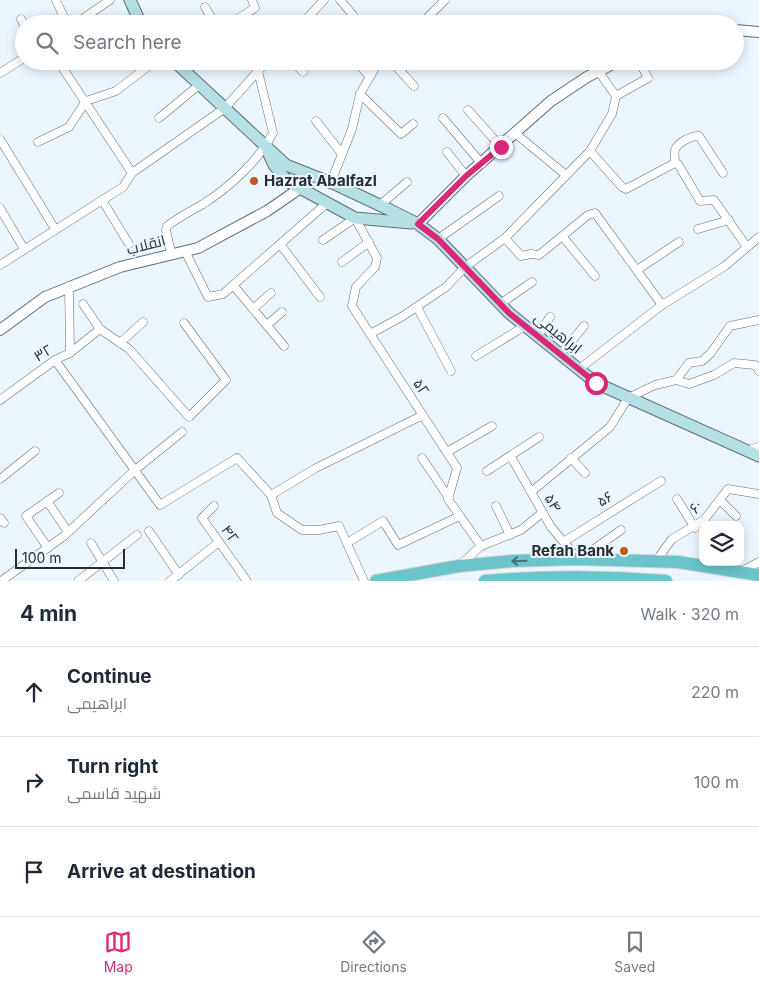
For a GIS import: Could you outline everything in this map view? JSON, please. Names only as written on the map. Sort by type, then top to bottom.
[{"type":"main road","points":[[134,2],[138,15]]},
{"type":"main road","points":[[183,70],[266,148],[280,174],[299,189],[354,218],[418,224]]},
{"type":"main road","name":"ابراهیمی","points":[[266,148],[289,167],[334,184],[418,224],[438,239],[500,304],[596,383],[754,453]]},
{"type":"main road","points":[[327,203],[335,198],[334,184]]},
{"type":"main road","points":[[376,581],[459,566],[512,561],[578,559],[656,561],[759,575]]},
{"type":"main road","points":[[485,581],[602,576],[666,581]]},
{"type":"street","points":[[56,0],[63,15]]},
{"type":"street","points":[[94,15],[110,0]]},
{"type":"street","points":[[244,15],[255,8],[252,0]]},
{"type":"street","points":[[310,15],[324,0]]},
{"type":"street","points":[[340,0],[353,15]]},
{"type":"street","points":[[430,15],[445,0]]},
{"type":"street","points":[[205,7],[210,15]]},
{"type":"street","points":[[744,31],[759,32]]},
{"type":"street","points":[[0,73],[15,64]]},
{"type":"street","points":[[64,70],[132,173]]},
{"type":"street","points":[[38,142],[69,127],[86,101],[116,92],[144,70]]},
{"type":"street","points":[[364,70],[370,76]]},
{"type":"street","points":[[334,184],[342,154],[352,129],[360,94],[373,70]]},
{"type":"street","points":[[399,70],[414,86]]},
{"type":"street","points":[[418,224],[466,176],[516,134],[551,101],[587,77],[603,70]]},
{"type":"street","points":[[616,96],[648,78],[644,70]]},
{"type":"street","points":[[0,265],[123,187],[132,173],[225,108],[258,71]]},
{"type":"street","points":[[171,253],[166,230],[167,226],[205,203],[266,148],[274,130],[258,71]]},
{"type":"street","points":[[370,334],[417,307],[446,287],[465,267],[505,238],[590,151],[612,114],[616,96],[599,72]]},
{"type":"street","points":[[159,118],[199,85]]},
{"type":"street","points":[[360,94],[401,134],[413,124]]},
{"type":"street","points":[[468,110],[501,147]]},
{"type":"street","points":[[443,118],[482,164]]},
{"type":"street","points":[[316,121],[342,154]]},
{"type":"street","points":[[516,134],[566,175]]},
{"type":"street","points":[[674,163],[677,146],[694,135],[699,136],[723,173]]},
{"type":"street","points":[[0,139],[55,229]]},
{"type":"street","points":[[590,151],[622,187],[626,189],[674,163]]},
{"type":"street","points":[[447,152],[466,176]]},
{"type":"street","points":[[674,163],[678,164],[700,201],[714,200],[747,247]]},
{"type":"street","points":[[379,206],[407,182]]},
{"type":"street","name":"انقلاب","points":[[0,330],[45,297],[120,267],[171,253],[185,252],[198,248],[252,220],[299,189]]},
{"type":"street","points":[[438,239],[500,196]]},
{"type":"street","points":[[102,200],[129,244]]},
{"type":"street","points":[[185,252],[208,298],[223,294],[327,203]]},
{"type":"street","points":[[0,208],[24,249]]},
{"type":"street","points":[[505,238],[521,256],[539,255],[588,215],[595,213],[662,305]]},
{"type":"street","points":[[323,240],[354,218]]},
{"type":"street","name":"۵۲","points":[[354,218],[377,258],[375,267],[356,287],[352,306],[457,468],[449,498]]},
{"type":"street","points":[[698,229],[729,220]]},
{"type":"street","points":[[563,237],[595,276]]},
{"type":"street","points":[[579,369],[662,305],[712,275],[759,237]]},
{"type":"street","points":[[342,262],[369,242]]},
{"type":"street","points":[[637,270],[679,242]]},
{"type":"street","points":[[280,244],[320,296]]},
{"type":"street","points":[[500,304],[532,282]]},
{"type":"street","points":[[233,285],[284,346]]},
{"type":"street","name":"۳۲","points":[[0,400],[55,360],[70,354],[69,286]]},
{"type":"street","points":[[253,309],[272,293]]},
{"type":"street","points":[[83,304],[100,330],[129,349],[188,417],[226,380],[184,323]]},
{"type":"street","points":[[417,307],[451,371]]},
{"type":"street","points":[[266,326],[282,312]]},
{"type":"street","points":[[538,336],[550,317]]},
{"type":"street","points":[[676,380],[689,363],[702,361],[710,354],[730,326],[759,320]]},
{"type":"street","points":[[120,343],[144,322]]},
{"type":"street","points":[[476,356],[525,326]]},
{"type":"street","points":[[561,354],[584,326]]},
{"type":"street","points":[[70,354],[100,330]]},
{"type":"street","points":[[55,360],[160,505],[237,458],[271,495],[277,513],[302,530],[319,530],[339,526],[364,581]]},
{"type":"street","points":[[531,492],[610,427],[628,398],[655,386],[676,380],[690,384],[714,375],[734,363],[756,365],[759,371]]},
{"type":"street","points":[[271,495],[316,468],[423,415]]},
{"type":"street","points":[[446,452],[492,426]]},
{"type":"street","points":[[3,580],[68,532],[136,470],[182,432]]},
{"type":"street","points":[[487,471],[539,437]]},
{"type":"street","points":[[754,453],[759,446]]},
{"type":"street","points":[[0,479],[35,451]]},
{"type":"street","name":"۵۴","points":[[511,457],[542,513],[578,559]]},
{"type":"street","points":[[422,458],[481,546]]},
{"type":"street","points":[[571,458],[585,473]]},
{"type":"street","name":"۵۶","points":[[564,541],[661,482]]},
{"type":"street","name":"۶۰","points":[[656,561],[672,539],[695,528],[704,520],[730,488],[759,494]]},
{"type":"street","points":[[48,548],[26,516],[59,493]]},
{"type":"street","points":[[677,500],[695,528]]},
{"type":"street","points":[[720,500],[736,516]]},
{"type":"street","points":[[46,501],[68,532]]},
{"type":"street","name":"۴۲","points":[[214,506],[202,518],[247,581]]},
{"type":"street","points":[[496,506],[510,535]]},
{"type":"street","points":[[459,566],[481,546],[521,530],[542,513]]},
{"type":"street","points":[[347,543],[383,521],[398,545],[460,516]]},
{"type":"street","points":[[599,560],[594,549],[621,530]]},
{"type":"street","points":[[150,531],[179,575]]},
{"type":"street","points":[[78,581],[103,560],[137,536]]},
{"type":"street","points":[[170,581],[219,542]]},
{"type":"street","points":[[91,543],[114,581]]},
{"type":"street","points":[[740,572],[759,562]]},
{"type":"place","name":"Hazrat Abalfazl","points":[[254,181]]},
{"type":"place","name":"Refah Bank","points":[[624,551]]},
{"type":"route","points":[[501,147],[466,176],[418,224],[438,239],[509,313],[596,383]]}]
